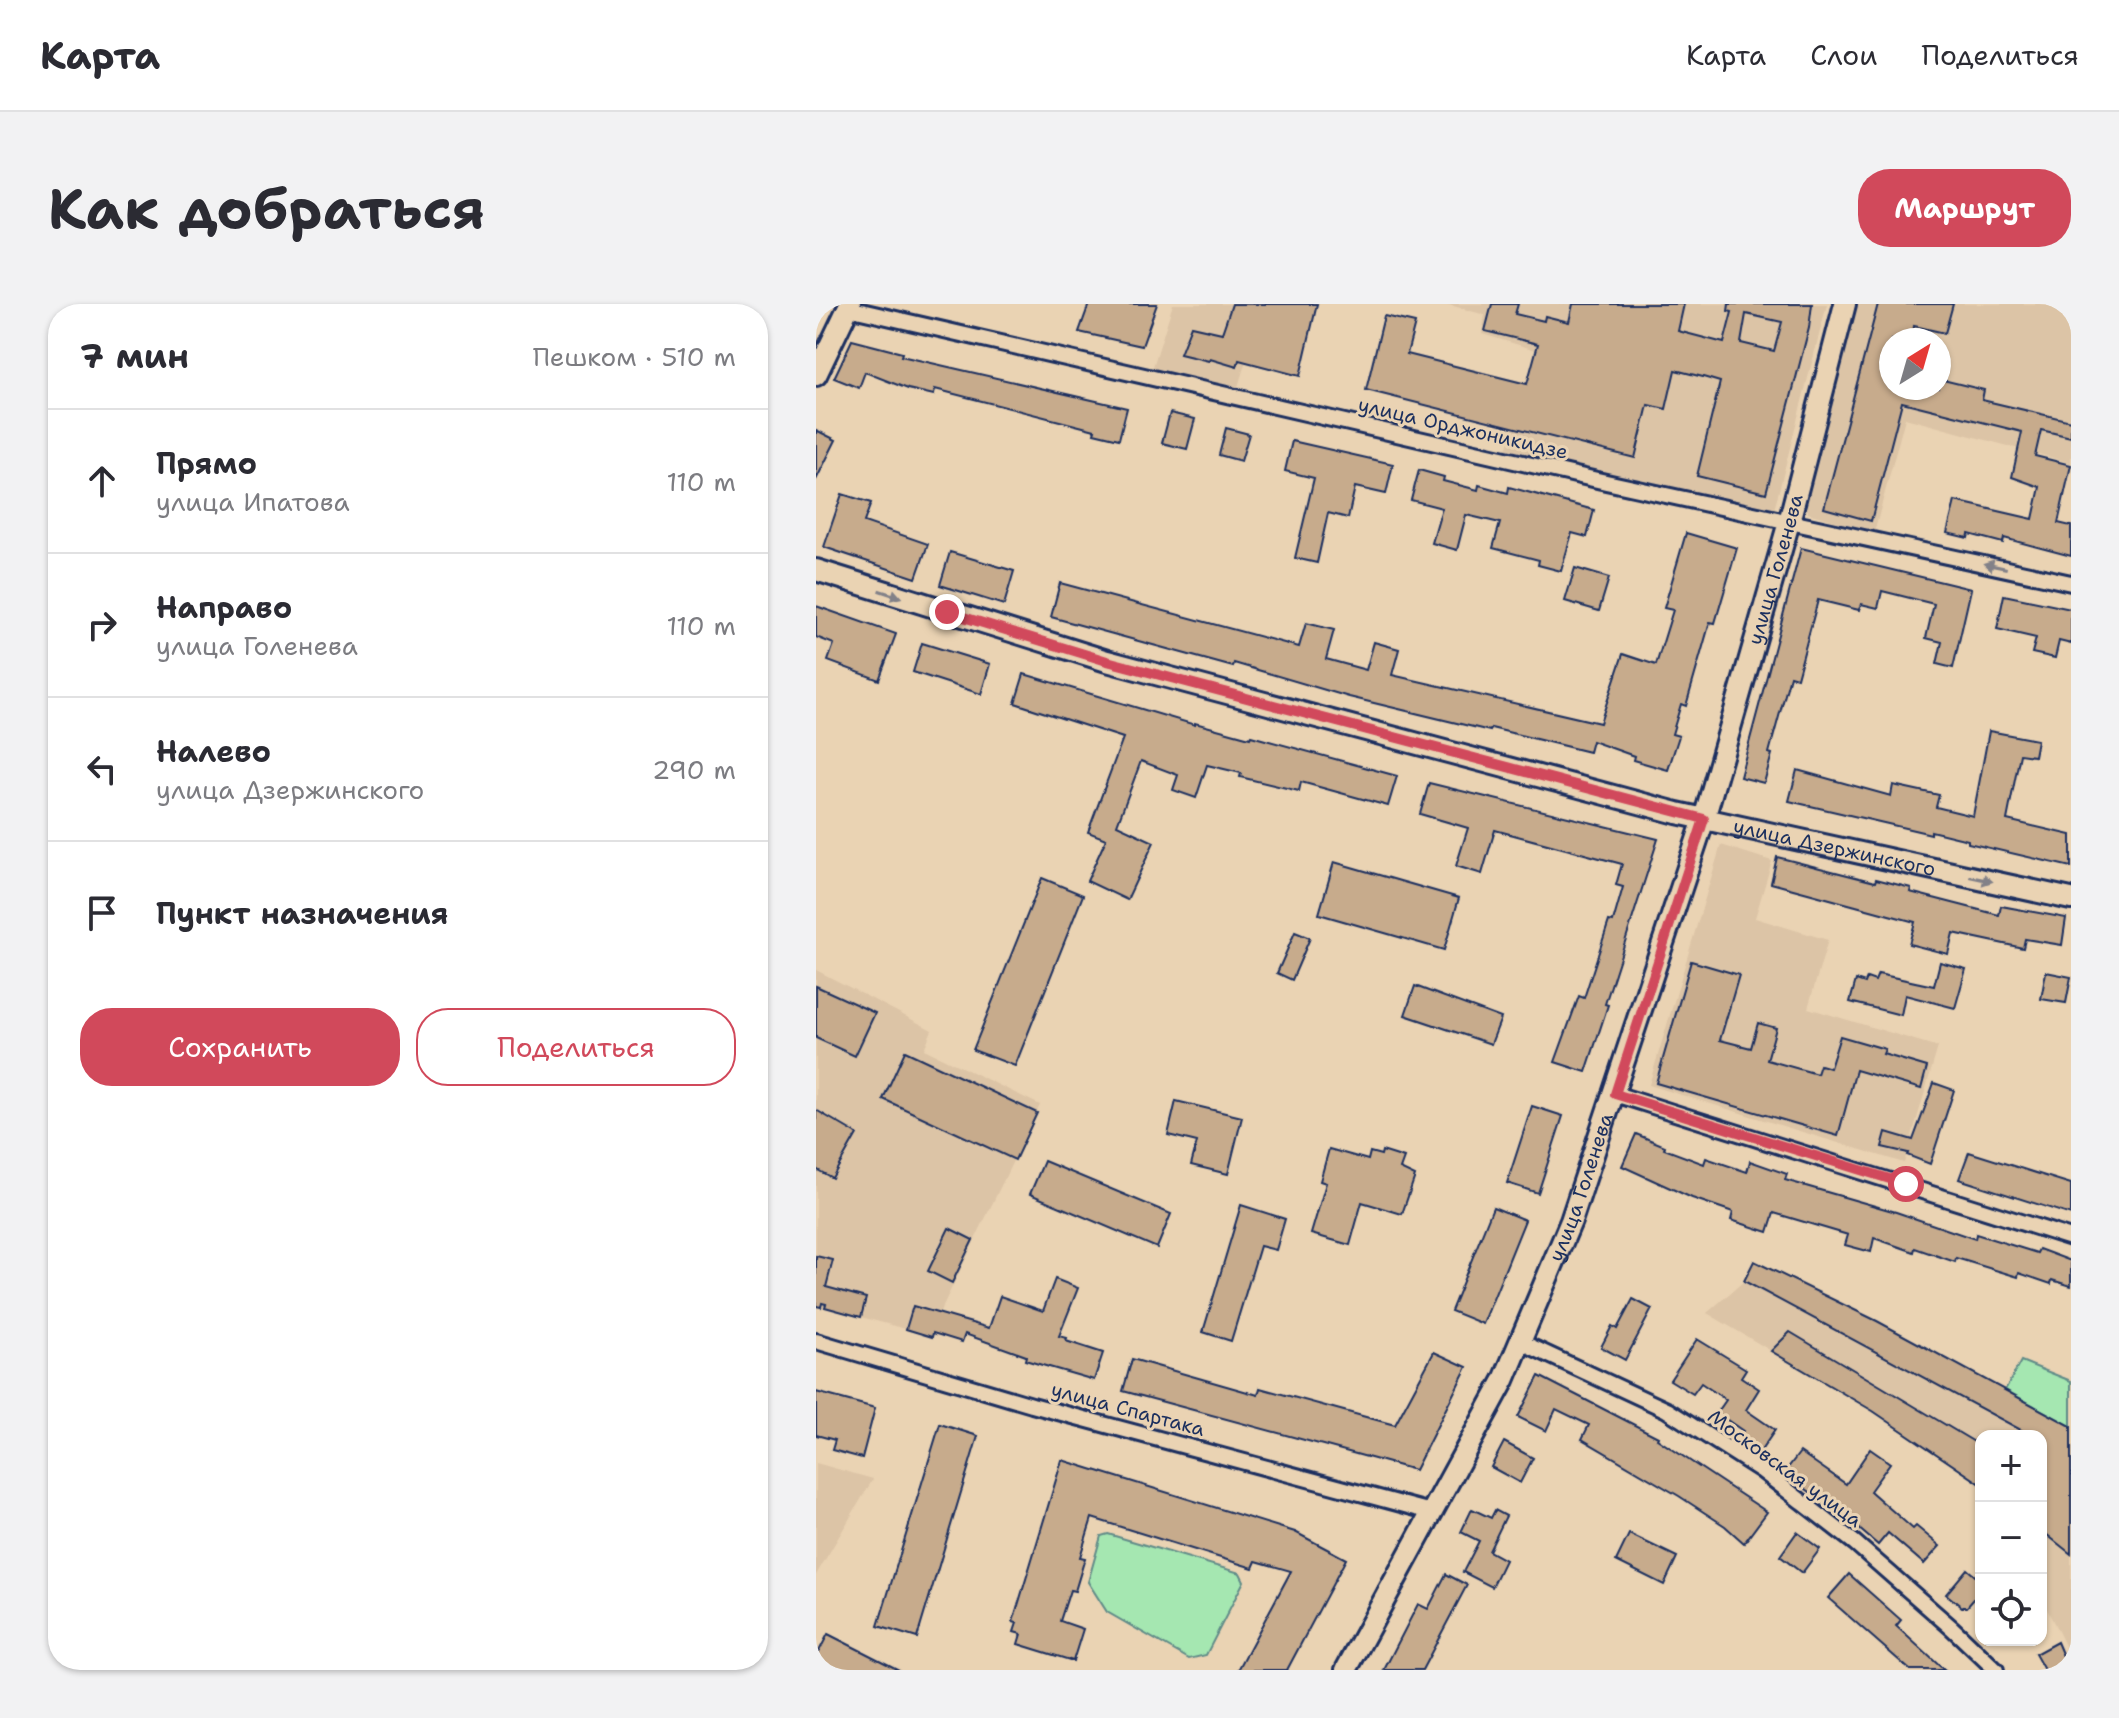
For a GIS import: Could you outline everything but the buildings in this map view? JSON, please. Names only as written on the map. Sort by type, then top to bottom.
[{"type":"main road","name":"улица Голенева","points":[[1346,1670],[1487,1414],[1521,1342],[1571,1221],[1704,819],[1790,522],[1845,304]]},
{"type":"main road","points":[[816,375],[849,306]]},
{"type":"main road","name":"улица Дзержинского","points":[[816,570],[1107,661],[1704,819],[2071,899]]},
{"type":"street","name":"улица Орджоникидзе","points":[[849,306],[1790,522],[2071,583]]},
{"type":"street","points":[[1615,1094],[2071,1238]]},
{"type":"street","name":"улица Спартака","points":[[816,1341],[1032,1405],[1431,1512]]},
{"type":"street","name":"Московская улица","points":[[1521,1342],[1667,1410],[1761,1470],[1855,1543],[1996,1670]]},
{"type":"shaded area","points":[[1173,304],[1263,304],[1238,387],[1152,370]]},
{"type":"shaded area","points":[[1446,304],[1827,304],[1774,510],[1506,449],[1516,428],[1536,350],[1482,334],[1485,315]]},
{"type":"shaded area","points":[[1850,304],[2071,304],[2071,463],[1905,418],[1874,533],[1808,513],[1805,498]]},
{"type":"shaded area","points":[[1721,845],[1772,861],[1755,918],[1828,940],[1808,1008],[1938,1047],[1904,1163],[1649,1085]]},
{"type":"shaded area","points":[[816,970],[932,1030],[924,1049],[1040,1105],[939,1314],[914,1306],[906,1329],[816,1305]]},
{"type":"shaded area","points":[[1754,1261],[1877,1321],[2071,1426],[2071,1657],[2047,1609],[2047,1430],[1975,1430],[1975,1480],[1873,1411],[1707,1313],[1744,1281]]},
{"type":"shaded area","points":[[816,1463],[873,1479],[816,1575]]},
{"type":"green space","points":[[2021,1361],[2071,1381],[2071,1426],[2005,1390]]},
{"type":"green space","points":[[1108,1534],[1240,1573],[1244,1581],[1206,1655],[1189,1659],[1107,1612],[1088,1582],[1101,1536]]},
{"type":"route","points":[[947,612],[1107,661],[1704,819],[1615,1094],[1906,1184]]}]
